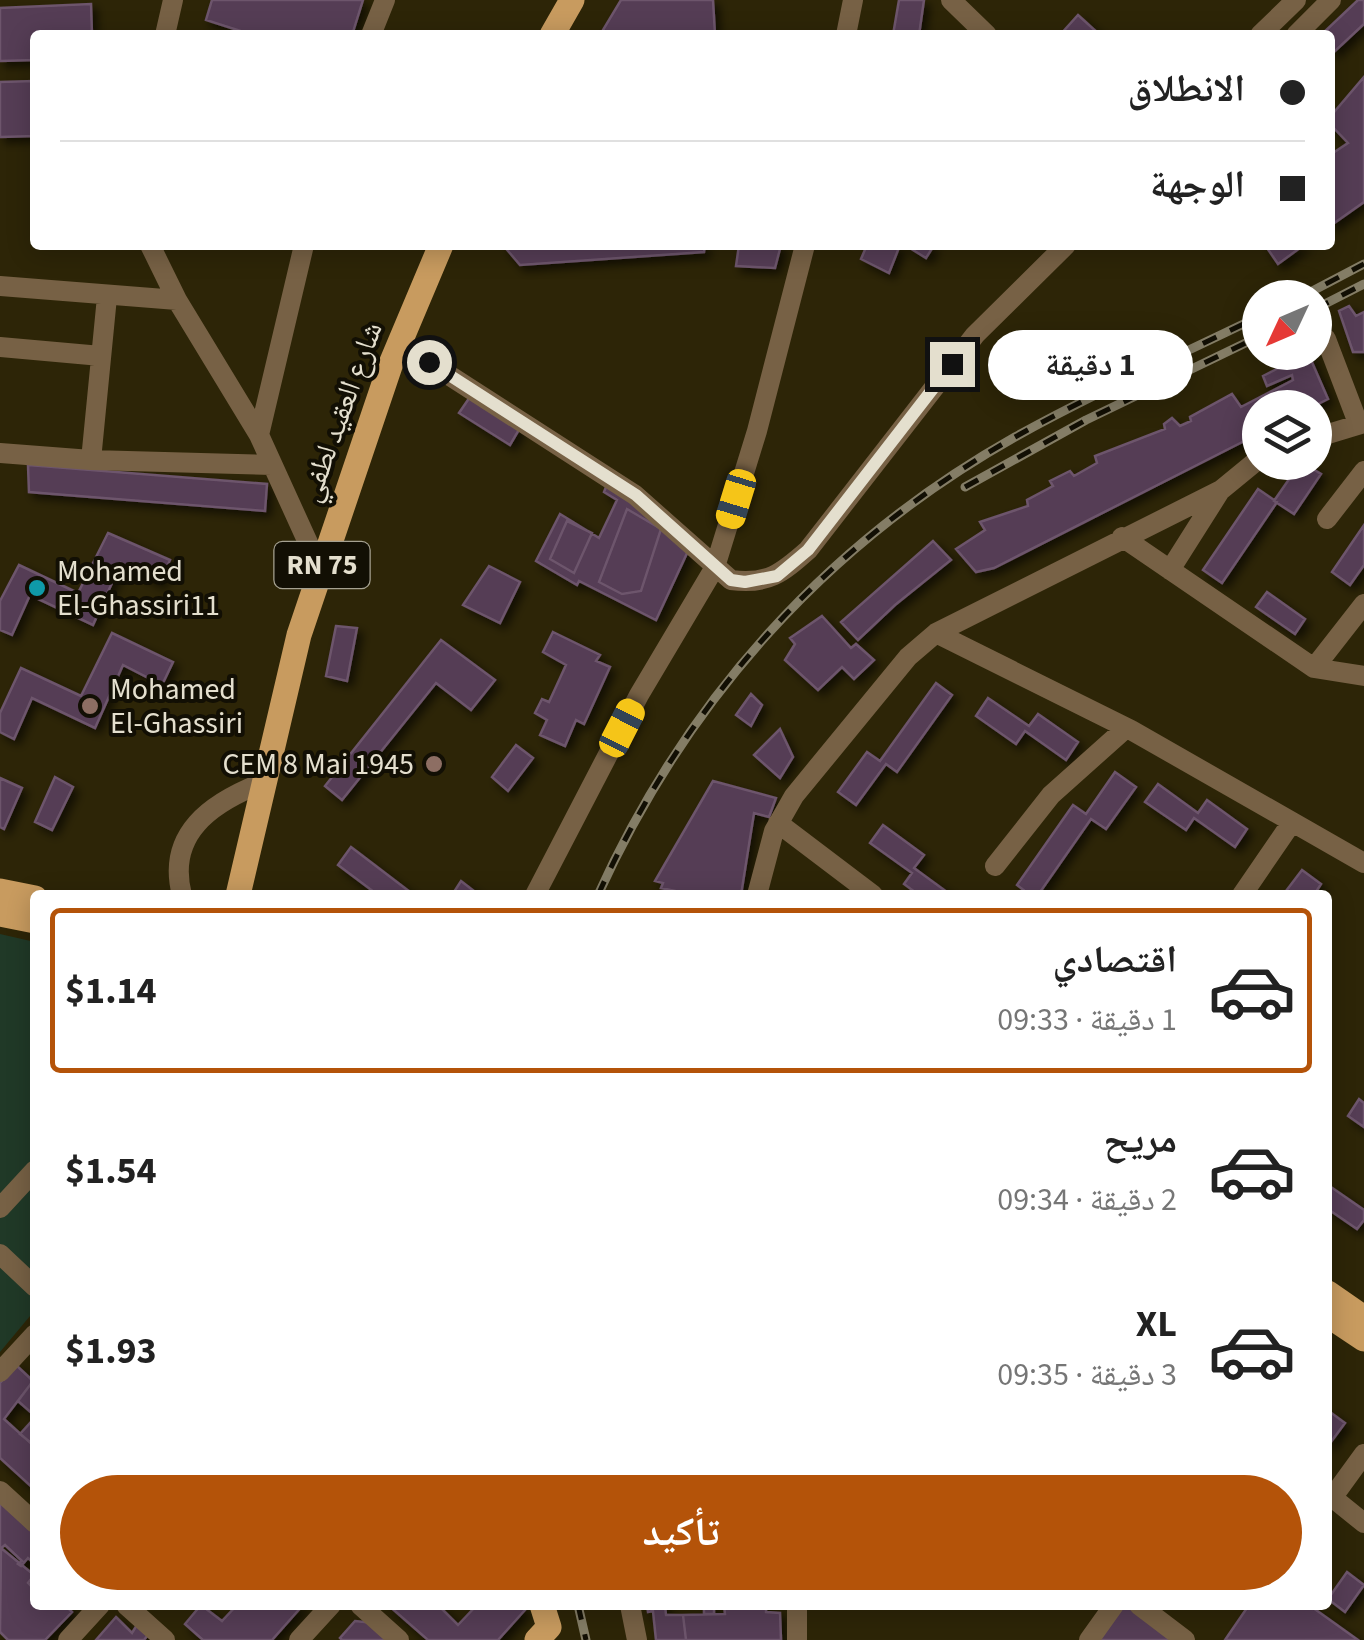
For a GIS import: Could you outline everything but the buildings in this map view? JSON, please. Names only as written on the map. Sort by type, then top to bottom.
[{"type":"main road","points":[[555,30],[572,0]]},
{"type":"main road","name":"شارع العقيد لطفي","points":[[239,890],[299,635],[399,344],[439,250]]},
{"type":"main road","points":[[0,891],[30,897]]},
{"type":"main road","points":[[0,914],[30,920]]},
{"type":"main road","points":[[1332,1295],[1364,1318]]},
{"type":"main road","points":[[1332,1318],[1364,1339]]},
{"type":"street","points":[[166,30],[173,0]]},
{"type":"street","points":[[373,30],[385,0]]},
{"type":"street","points":[[847,30],[852,0]]},
{"type":"street","points":[[952,0],[982,30]]},
{"type":"street","points":[[1265,30],[1296,0]]},
{"type":"street","points":[[1301,30],[1332,0]]},
{"type":"street","points":[[152,250],[177,300],[259,435],[320,569]]},
{"type":"street","points":[[259,435],[303,250]]},
{"type":"street","points":[[538,890],[639,695],[715,567],[757,431],[804,250]]},
{"type":"street","points":[[399,344],[636,495],[731,580],[745,582],[777,576],[808,550],[975,335],[1061,250]]},
{"type":"street","points":[[0,286],[177,300]]},
{"type":"street","points":[[91,460],[107,297]]},
{"type":"street","points":[[0,347],[101,356]]},
{"type":"street","points":[[1332,348],[1355,384],[1361,423],[1332,432]]},
{"type":"street","points":[[0,453],[272,465]]},
{"type":"street","points":[[1326,519],[1364,471]]},
{"type":"street","points":[[758,890],[778,823],[794,796],[908,656],[936,633],[1221,490],[1242,473]]},
{"type":"street","points":[[1170,570],[1221,490]]},
{"type":"street","points":[[1122,537],[1314,668],[1364,676]]},
{"type":"street","points":[[1314,668],[1364,604]]},
{"type":"street","points":[[936,633],[1126,728],[1364,864]]},
{"type":"street","points":[[995,866],[1052,795],[1126,728]]},
{"type":"street","points":[[181,890],[177,876],[186,834],[235,793],[262,783]]},
{"type":"street","points":[[1245,890],[1292,822]]},
{"type":"street","points":[[778,823],[866,890]]},
{"type":"street","points":[[0,1208],[30,1175]]},
{"type":"street","points":[[0,1254],[30,1282]]},
{"type":"street","points":[[0,1372],[30,1339]]},
{"type":"street","points":[[1332,1494],[1364,1454]]},
{"type":"street","points":[[0,1491],[30,1518]]},
{"type":"street","points":[[1332,1498],[1364,1523]]},
{"type":"street","points":[[68,1640],[95,1610]]},
{"type":"street","points":[[132,1610],[165,1640]]},
{"type":"street","points":[[299,1640],[326,1610]]},
{"type":"street","points":[[366,1610],[399,1640]]},
{"type":"street","points":[[631,1610],[638,1640]]},
{"type":"street","points":[[797,1610],[797,1640]]},
{"type":"street","points":[[1088,1640],[1110,1610]]},
{"type":"street","points":[[1146,1610],[1185,1640]]},
{"type":"green space","points":[[0,934],[30,941],[30,1316],[0,1352]]},
{"type":"railway","points":[[1332,281],[1364,264]]},
{"type":"railway","points":[[1332,300],[1364,284]]},
{"type":"railway","points":[[600,890],[674,756],[719,692],[769,632],[824,577],[883,526],[947,479],[1015,437],[1242,325]]},
{"type":"railway","points":[[965,487],[1086,420],[1242,345]]},
{"type":"railway","points":[[579,1610],[586,1640]]},
{"type":"place","name":"Mohamed El-Ghassiri11","points":[[37,588]]},
{"type":"place","name":"Mohamed El-Ghassiri","points":[[90,706]]},
{"type":"place","name":"CEM 8 Mai 1945","points":[[434,764]]},
{"type":"route","points":[[429,362],[636,495],[731,580],[745,582],[777,576],[808,550],[952,364]]}]
